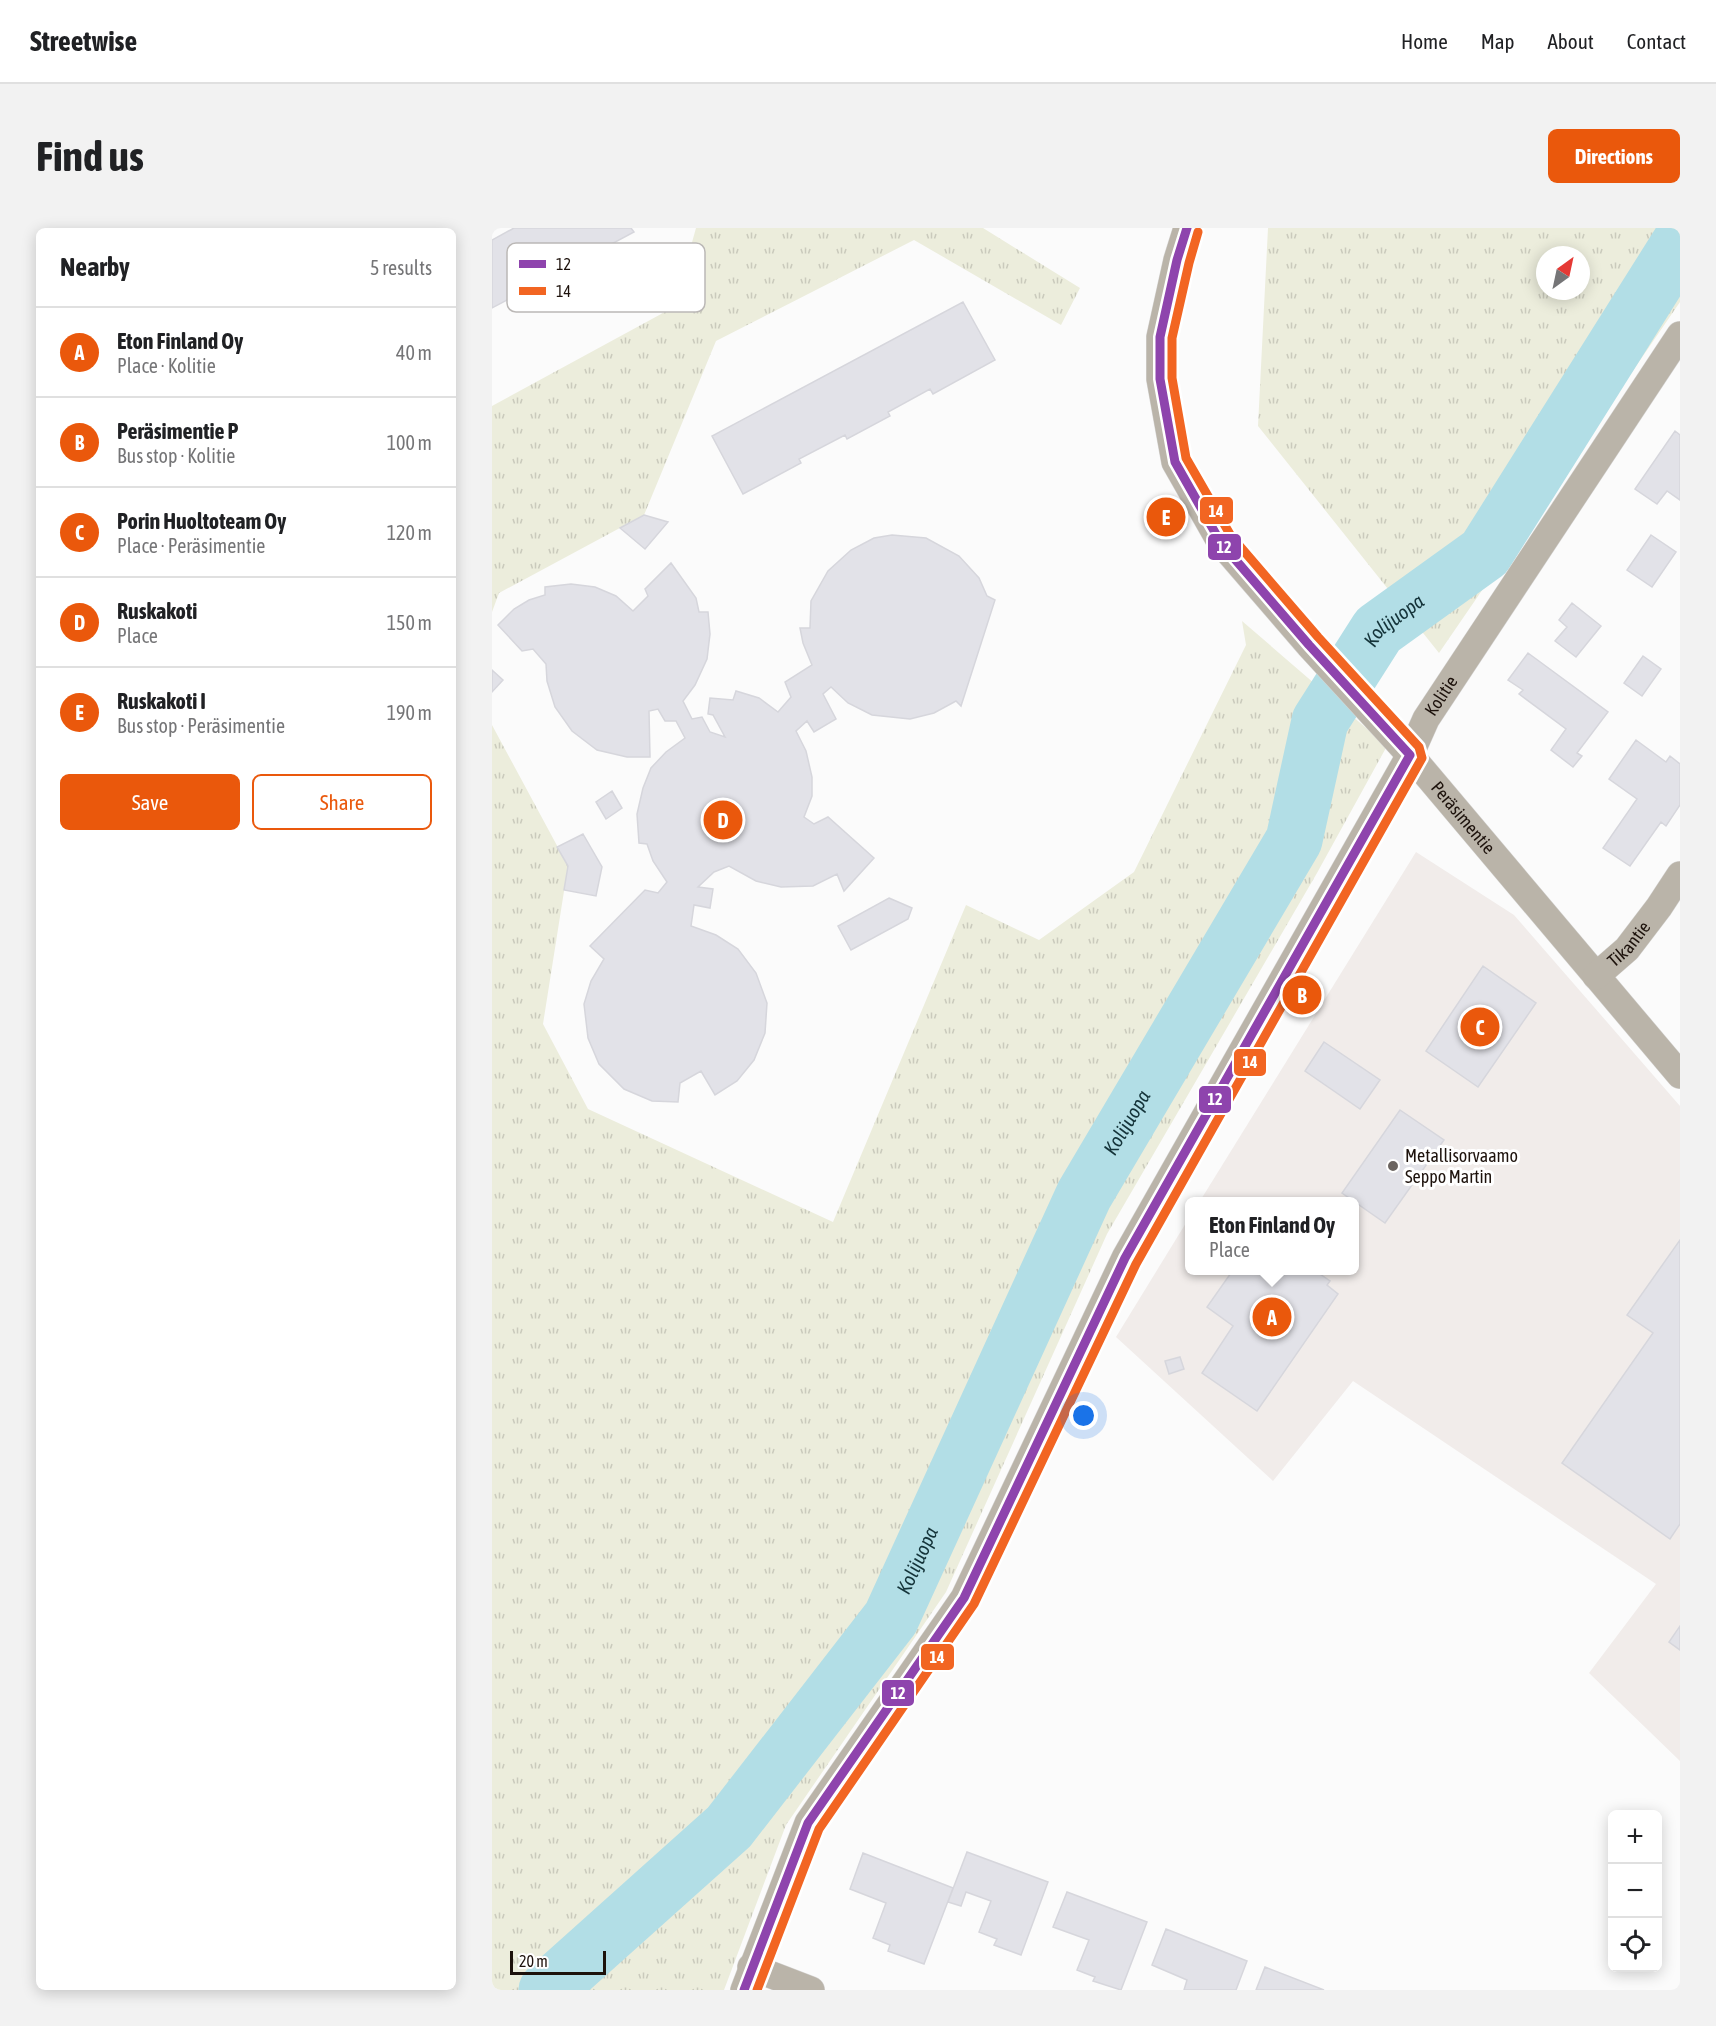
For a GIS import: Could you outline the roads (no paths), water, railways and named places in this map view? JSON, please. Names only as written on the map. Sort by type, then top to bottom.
[{"type":"street","name":"Peräsimentie","points":[[1187,228],[1177,260],[1160,337],[1160,379],[1175,462],[1221,543],[1309,645],[1410,755],[1680,1075]]},
{"type":"street","name":"Kolitie","points":[[748,1979],[808,1823],[964,1598],[1125,1258],[1410,755],[1426,719],[1680,336]]},
{"type":"street","name":"Tikantie","points":[[1596,976],[1670,906],[1680,875]]},
{"type":"street","points":[[748,1979],[811,1990]]},
{"type":"waterway","name":"Kolijuopa","points":[[547,1990],[729,1827],[891,1618],[1084,1195],[1294,840],[1320,721],[1378,630],[1485,553],[1680,243]]},
{"type":"place","name":"Ruskakoti I","points":[[1166,517]]},
{"type":"place","name":"Ruskakoti","points":[[723,820]]},
{"type":"place","name":"Peräsimentie P","points":[[1302,995]]},
{"type":"place","name":"Porin Huoltoteam Oy","points":[[1480,1027]]},
{"type":"place","name":"Metallisorvaamo Seppo Martin","points":[[1393,1166]]},
{"type":"place","name":"Eton Finland Oy","points":[[1272,1317]]}]
